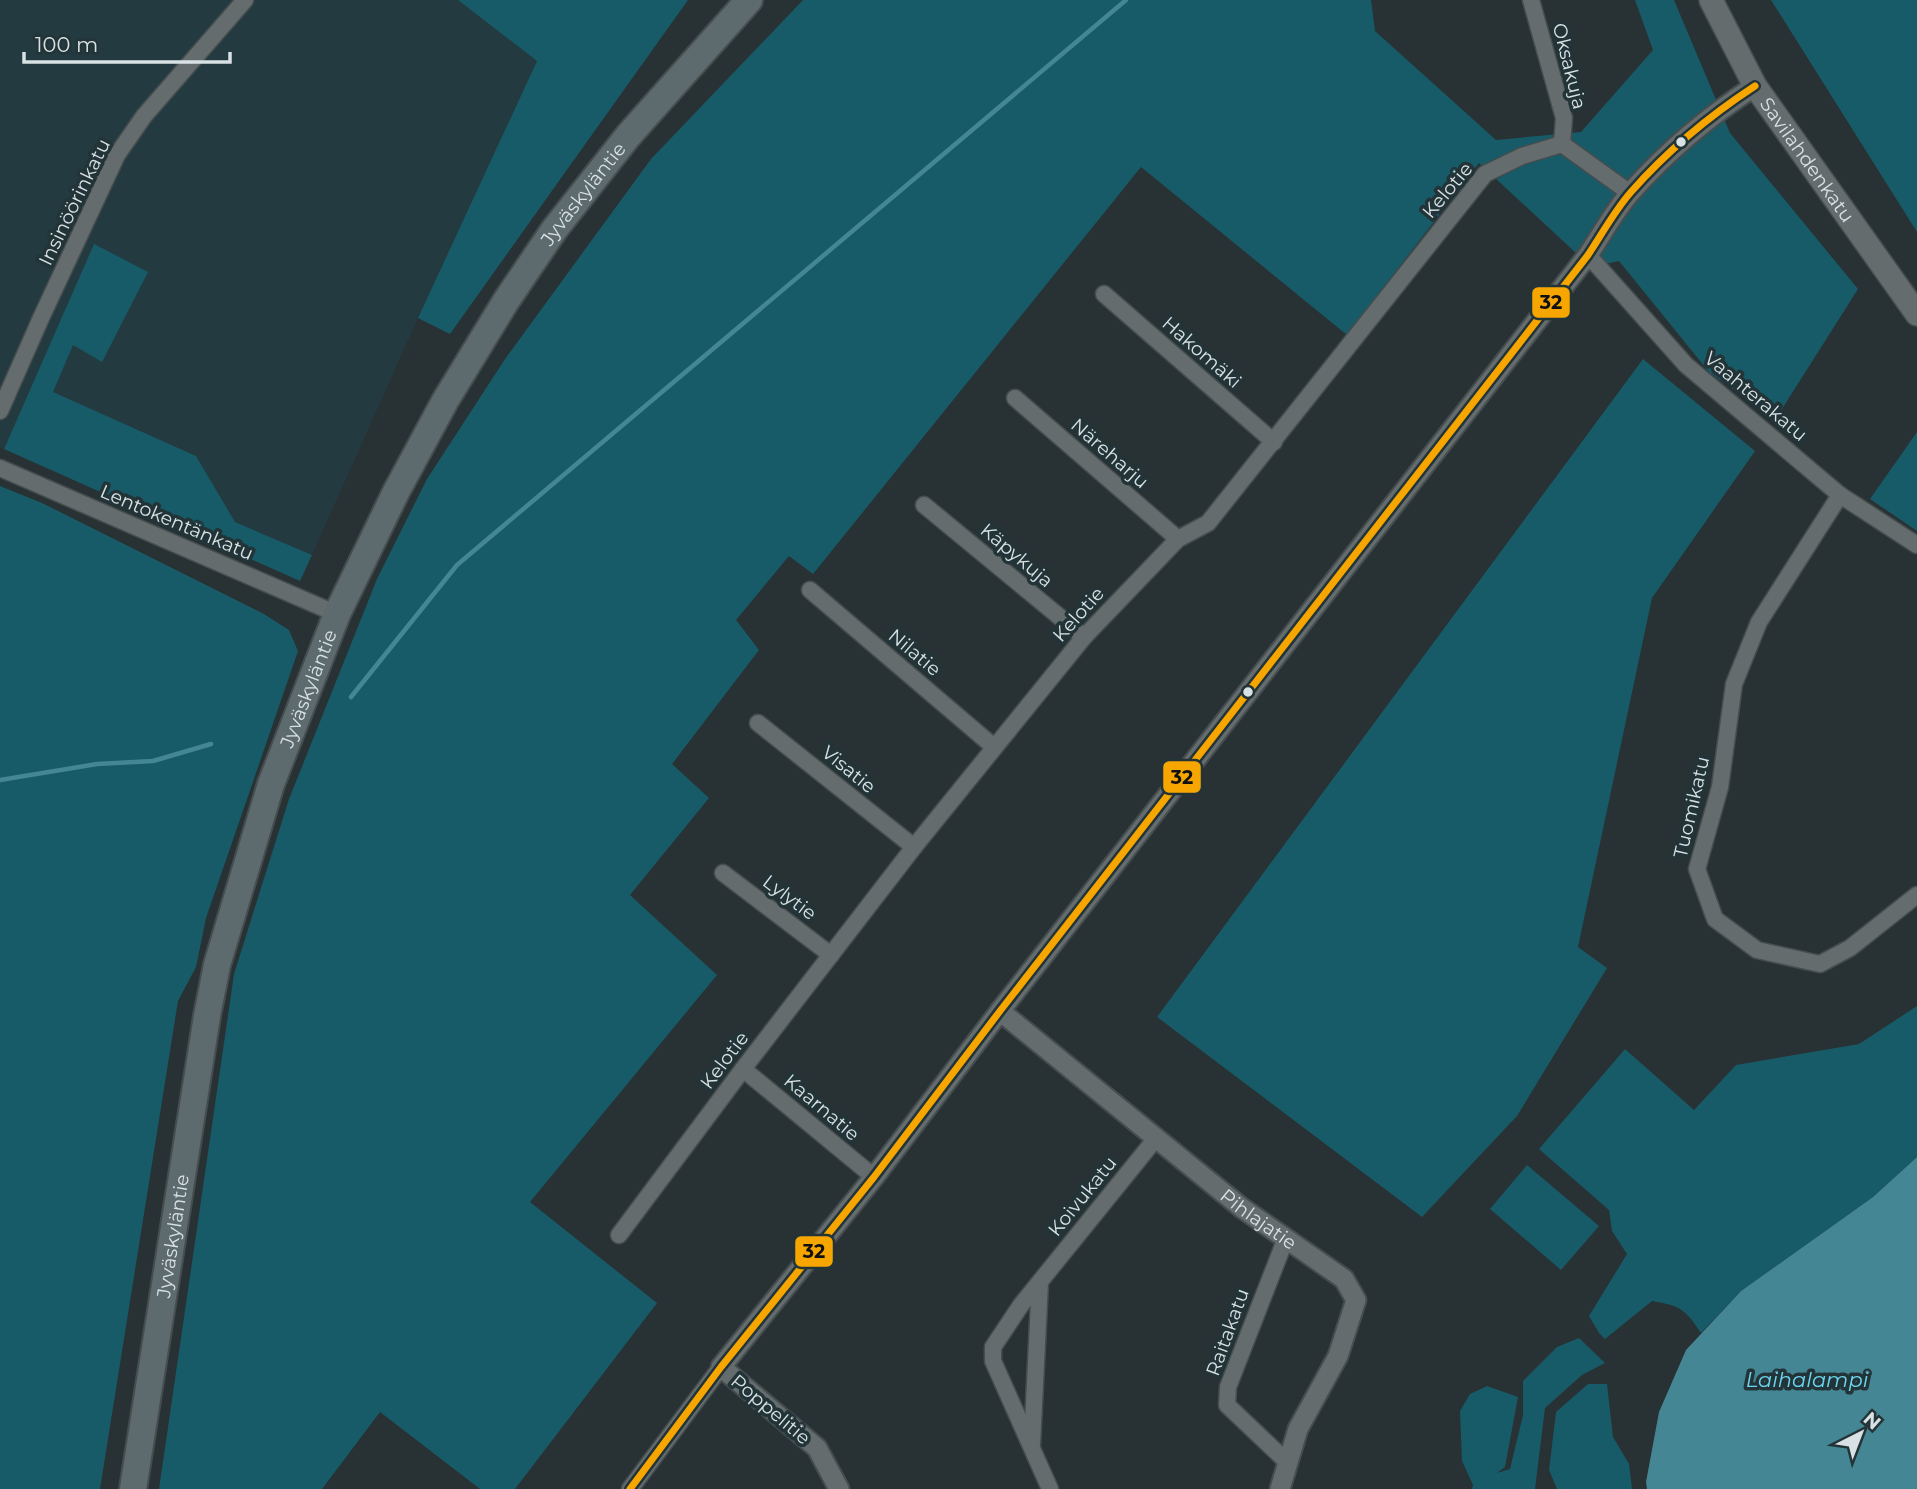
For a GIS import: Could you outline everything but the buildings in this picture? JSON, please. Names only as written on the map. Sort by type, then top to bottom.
[{"type":"highway","name":"Jyväskyläntie","points":[[133,1489],[217,965],[271,784],[337,614],[396,492],[445,401],[506,301],[554,230],[628,136],[749,0]]},
{"type":"main road","name":"Savilahdenkatu","points":[[1712,0],[1755,86],[1917,314]]},
{"type":"street","name":"Insinöörinkatu","points":[[0,411],[117,155],[145,116],[245,0]]},
{"type":"street","name":"Oksakuja","points":[[1531,0],[1564,118],[1562,144]]},
{"type":"street","points":[[630,1489],[721,1367],[874,1177],[1588,255],[1630,193],[1680,141],[1755,86]]},
{"type":"street","points":[[1562,144],[1630,193]]},
{"type":"street","name":"Kelotie","points":[[619,1235],[914,847],[1084,637],[1178,539],[1208,523],[1485,174],[1522,156],[1562,144]]},
{"type":"street","name":"Vaahterakatu","points":[[1588,255],[1686,365],[1840,495],[1917,545]]},
{"type":"street","name":"Hakomäki","points":[[1104,294],[1274,442]]},
{"type":"street","name":"Näreharju","points":[[1015,398],[1178,539]]},
{"type":"street","name":"Lentokentänkatu","points":[[0,468],[337,614]]},
{"type":"street","name":"Tuomikatu","points":[[1840,495],[1759,622],[1734,684],[1720,787],[1697,869],[1715,919],[1757,950],[1820,964],[1850,948],[1917,895]]},
{"type":"street","name":"Käpykuja","points":[[924,505],[1084,637]]},
{"type":"street","name":"Nilatie","points":[[810,590],[994,747]]},
{"type":"street","name":"Visatie","points":[[758,723],[914,847]]},
{"type":"street","name":"Lylytie","points":[[723,873],[831,955]]},
{"type":"street","name":"Pihlajatie","points":[[1000,1011],[1242,1208],[1344,1279],[1356,1300],[1338,1356],[1298,1429],[1286,1461],[1280,1489]]},
{"type":"street","name":"Kaarnatie","points":[[743,1069],[874,1177]]},
{"type":"street","name":"Koivukatu","points":[[1050,1489],[993,1361],[993,1347],[1021,1306],[1157,1137]]},
{"type":"street","name":"Raitakatu","points":[[1286,1238],[1228,1387],[1227,1405],[1286,1461]]},
{"type":"street","name":"Koivukatu","points":[[1032,1446],[1040,1282]]},
{"type":"street","name":"Poppelitie","points":[[721,1367],[817,1448],[838,1489]]},
{"type":"shaded area","points":[[0,0],[458,0],[537,61],[312,555],[235,522],[196,456],[52,392],[73,344],[102,361],[94,244],[4,449],[0,447]]},
{"type":"shaded area","points":[[458,0],[688,0],[450,334],[418,318],[537,61]]},
{"type":"shaded area","points":[[803,0],[1371,0],[1375,31],[1496,140],[1581,132],[1653,50],[1635,0],[1674,0],[1730,133],[1858,289],[1775,420],[1709,372],[1619,261],[1591,267],[1479,163],[1347,335],[1141,167],[813,574],[789,556],[736,620],[759,650],[672,764],[709,798],[630,895],[717,975],[530,1202],[657,1303],[515,1489],[480,1489],[380,1412],[322,1489],[159,1489],[234,974],[289,799],[377,579],[427,479],[505,359],[651,159]]},
{"type":"shaded area","points":[[1771,0],[1917,0],[1917,232]]},
{"type":"shaded area","points":[[94,244],[148,272],[102,362],[73,345],[53,392],[196,456],[235,522],[312,555],[300,581],[4,449]]},
{"type":"shaded area","points":[[1643,359],[1755,451],[1652,598],[1578,947],[1607,968],[1517,1116],[1422,1217],[1157,1017]]},
{"type":"shaded area","points":[[1917,432],[1917,531],[1870,499]]},
{"type":"shaded area","points":[[0,486],[42,503],[264,614],[289,630],[298,651],[206,918],[196,967],[178,1001],[100,1489],[0,1489]]},
{"type":"shaded area","points":[[1917,1006],[1917,1157],[1873,1197],[1741,1291],[1701,1333],[1681,1310],[1652,1301],[1605,1339],[1589,1316],[1627,1254],[1612,1231],[1609,1210],[1539,1149],[1625,1049],[1694,1110],[1736,1065],[1859,1044]]},
{"type":"shaded area","points":[[1527,1165],[1599,1226],[1561,1270],[1490,1209]]},
{"type":"shaded area","points":[[1579,1338],[1605,1363],[1582,1375],[1545,1408],[1535,1489],[1472,1489],[1473,1485],[1462,1461],[1460,1411],[1470,1394],[1487,1386],[1518,1397],[1505,1467],[1497,1473],[1510,1469],[1523,1415],[1523,1381],[1557,1347]]},
{"type":"shaded area","points":[[1588,1384],[1607,1384],[1613,1437],[1629,1464],[1632,1489],[1557,1489],[1549,1470],[1556,1412]]},
{"type":"water","name":"Laihalampi","points":[[1917,1157],[1917,1489],[1647,1489],[1659,1412],[1686,1350],[1741,1291],[1873,1197]]},
{"type":"waterway","points":[[351,697],[457,565],[1126,0]]},
{"type":"waterway","points":[[0,780],[97,764],[153,761],[211,744]]},
{"type":"transit line","name":"32","points":[[630,1489],[721,1367],[874,1177],[1588,255],[1625,199],[1690,134],[1755,86]]}]
